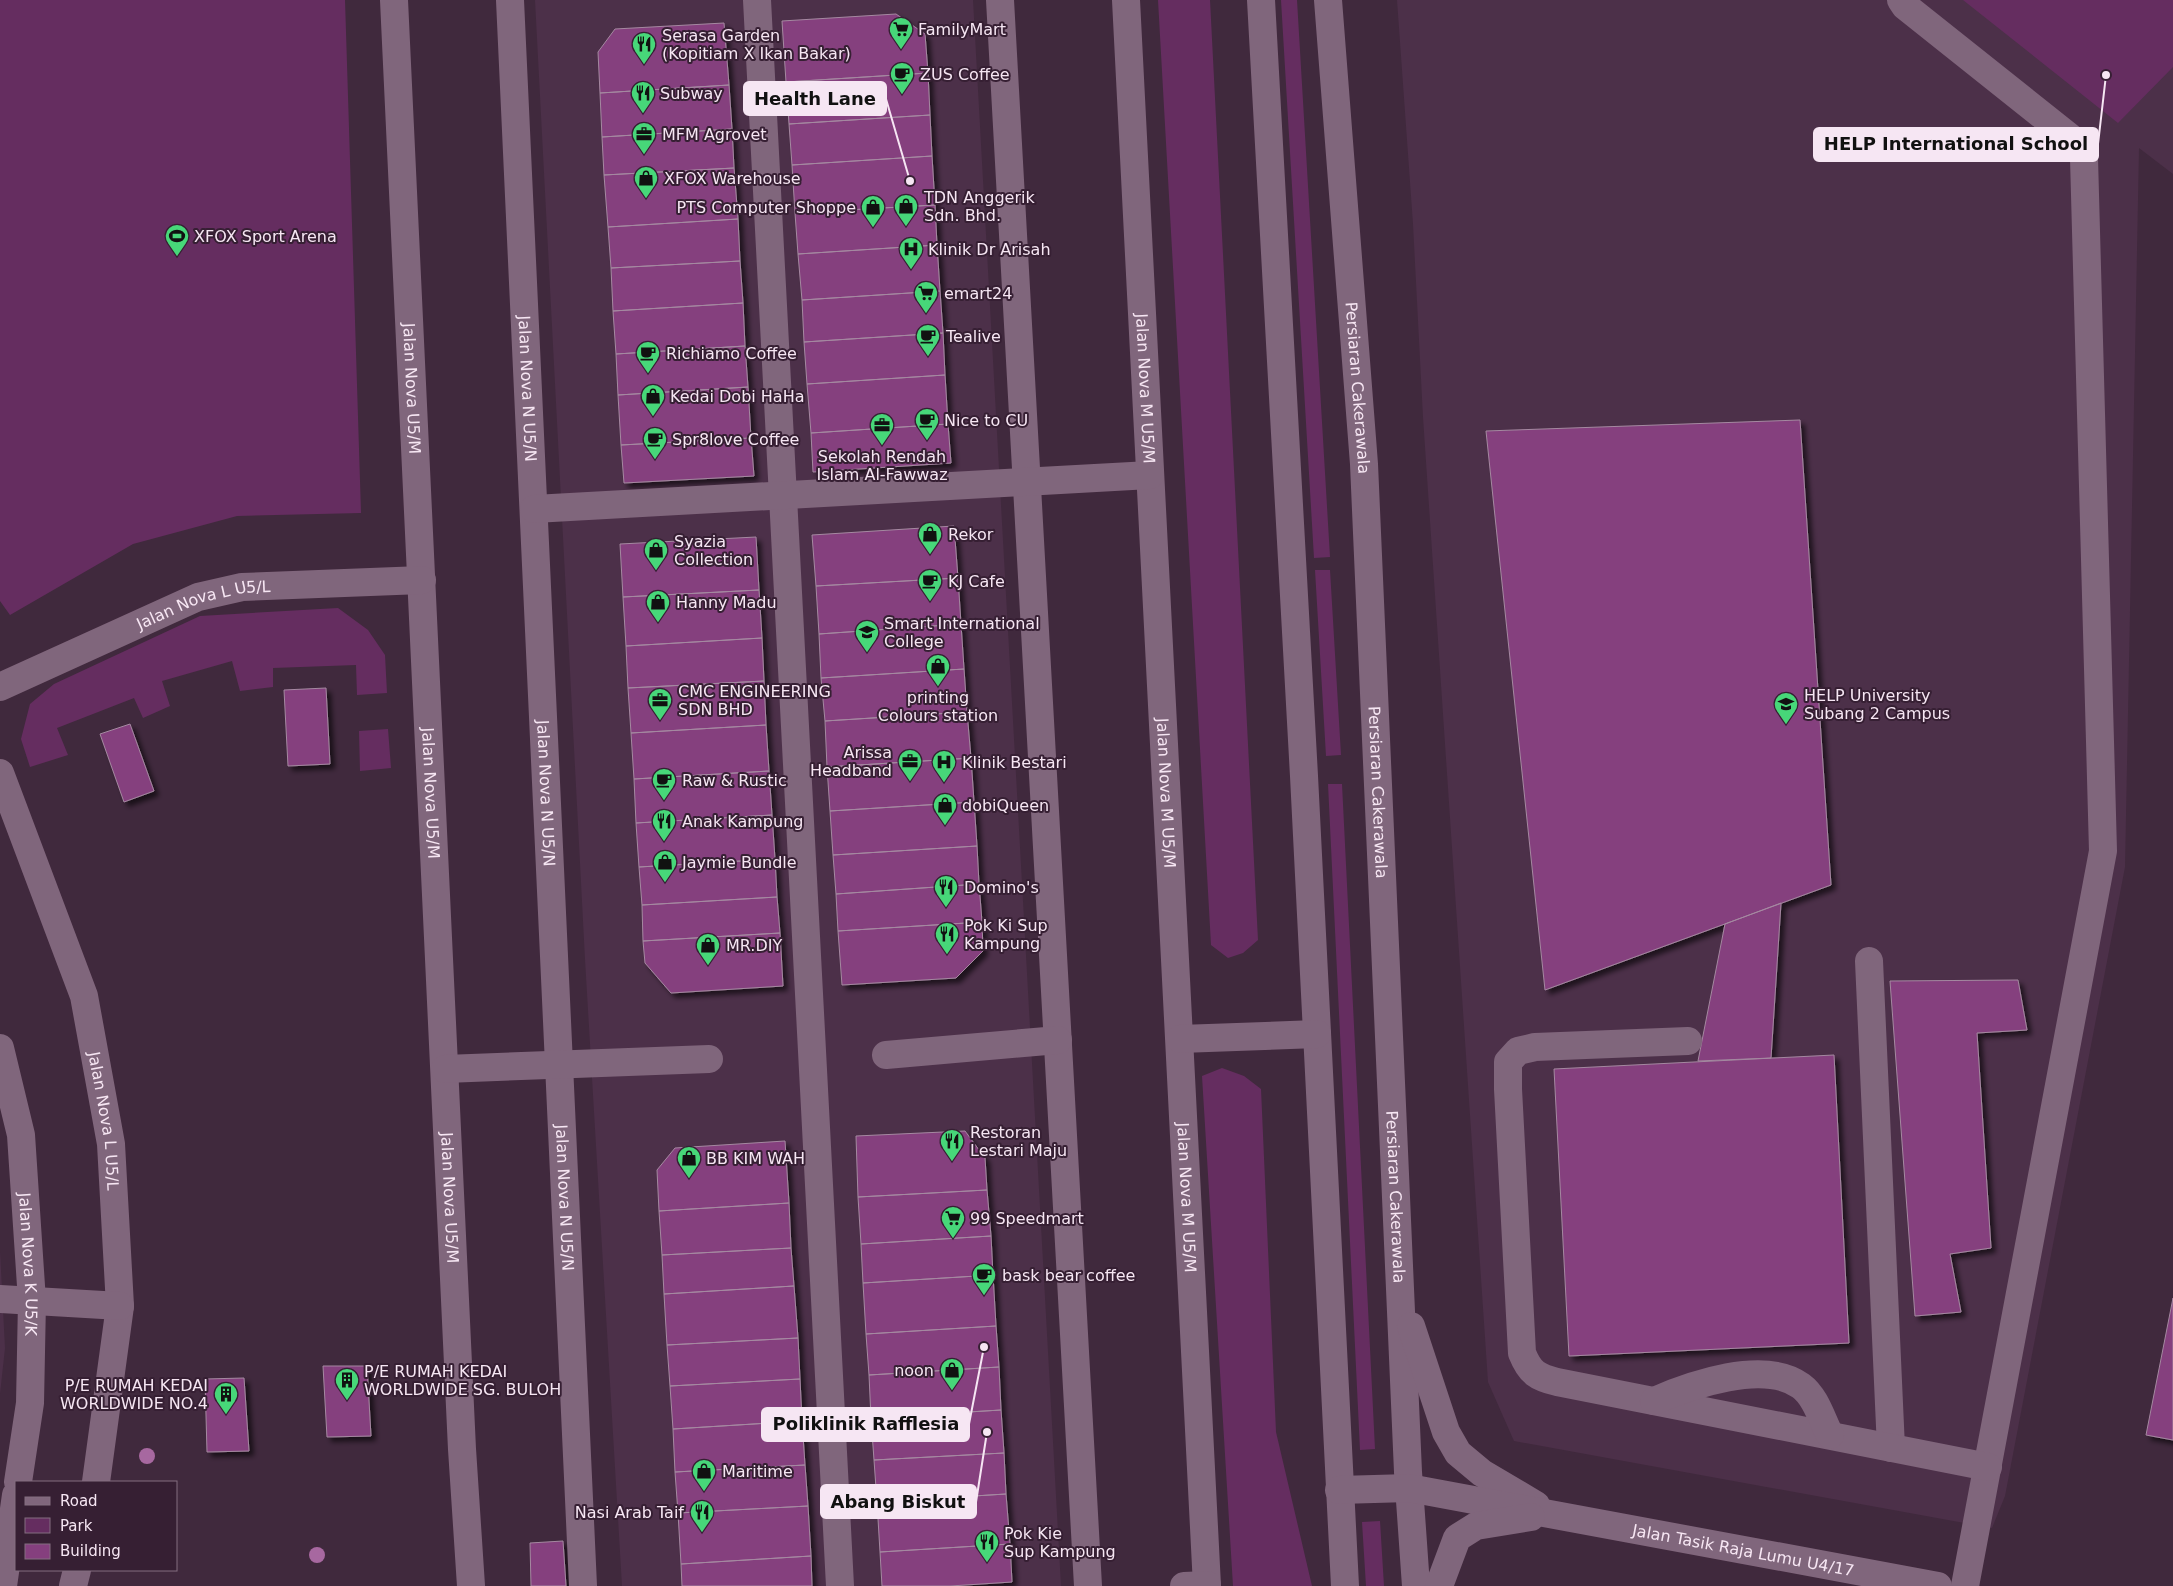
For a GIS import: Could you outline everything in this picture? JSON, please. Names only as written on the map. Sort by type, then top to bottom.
[{"type":"street","name":"Jalan Nova U5/M","points":[[394,0],[462,1439],[471,1586]]},
{"type":"street","name":"Jalan Nova N U5/N","points":[[510,0],[584,1586]]},
{"type":"street","points":[[757,0],[840,1586]]},
{"type":"street","points":[[1000,0],[1088,1586]]},
{"type":"street","name":"Jalan Nova M U5/M","points":[[1126,0],[1180,1039],[1199,1586]]},
{"type":"street","points":[[1261,0],[1317,1034],[1338,1490],[1345,1586]]},
{"type":"street","name":"Persiaran Cakerawala","points":[[1328,0],[1364,464],[1409,1488],[1416,1586]]},
{"type":"street","points":[[1901,0],[1905,6],[2072,139],[2084,158],[2103,851],[1965,1586]]},
{"type":"street","points":[[534,509],[1150,475]]},
{"type":"street","name":"Jalan Nova L U5/L","points":[[0,687],[198,598],[242,587],[422,580]]},
{"type":"street","name":"Jalan Nova L U5/L","points":[[0,773],[84,996],[111,1144],[120,1306],[96,1481]]},
{"type":"street","points":[[1869,961],[1892,1448]]},
{"type":"street","points":[[1180,1039],[1317,1034]]},
{"type":"street","points":[[886,1054],[1058,1040]]},
{"type":"street","points":[[1688,1041],[1535,1047],[1518,1051],[1508,1062],[1521,1344],[1522,1354],[1527,1367],[1539,1378],[1988,1467]]},
{"type":"street","name":"Jalan Nova K U5/K","points":[[0,1048],[21,1135],[32,1300],[30,1404],[18,1481]]},
{"type":"street","points":[[445,1069],[560,1063],[708,1059]]},
{"type":"street","points":[[1401,1294],[1446,1432],[1458,1453],[1482,1473],[1550,1514]]},
{"type":"street","points":[[0,1299],[120,1306]]},
{"type":"street","points":[[1654,1401],[1709,1380],[1751,1375],[1777,1376],[1802,1386],[1812,1399],[1830,1435]]},
{"type":"street","name":"Jalan Tasik Raja Lumu U4/17","points":[[1338,1490],[1409,1488],[1938,1586]]},
{"type":"street","points":[[3,1586],[15,1502]]},
{"type":"street","points":[[1439,1586],[1457,1538],[1476,1526],[1550,1514]]},
{"type":"street","points":[[73,1586],[77,1571]]},
{"type":"shaded area","points":[[535,0],[973,0],[1061,1586],[622,1586],[585,959]]},
{"type":"shaded area","name":"HELP University Subang 2 Campus","points":[[1397,0],[2173,0],[2173,174],[2139,148],[2125,867],[2005,1496],[1992,1528],[1514,1441],[1488,1382]]},
{"type":"shaded area","points":[[0,1251],[5,1348],[0,1394]]},
{"type":"green space","name":"XFOX Sport Arena","points":[[0,0],[345,0],[361,513],[237,516],[133,544],[10,615],[0,601]]},
{"type":"green space","points":[[1158,0],[1210,0],[1258,940],[1243,953],[1228,958],[1211,945]]},
{"type":"green space","points":[[1281,0],[1297,0],[1330,557],[1314,558]]},
{"type":"green space","points":[[1963,0],[2173,0],[2173,67],[2118,123]]},
{"type":"green space","points":[[1315,570],[1330,570],[1341,755],[1326,756]]},
{"type":"green space","points":[[338,608],[368,630],[385,655],[387,693],[357,695],[356,665],[273,668],[273,687],[240,691],[232,661],[162,681],[170,706],[143,718],[134,698],[57,728],[68,755],[30,767],[21,739],[30,704],[54,684],[200,616]]},
{"type":"green space","points":[[388,729],[391,768],[360,771],[359,731]]},
{"type":"green space","points":[[1328,784],[1342,784],[1375,1449],[1360,1450]]},
{"type":"green space","points":[[1222,1068],[1244,1076],[1261,1089],[1276,1432],[1312,1586],[1233,1586],[1202,1076]]},
{"type":"green space","points":[[1380,1521],[1384,1586],[1366,1586],[1362,1522]]},
{"type":"building","points":[[896,14],[925,34],[928,73],[786,82],[782,21]]},
{"type":"building","points":[[724,23],[729,85],[600,93],[598,52],[615,29]]},
{"type":"building","points":[[928,73],[930,115],[789,124],[786,82]]},
{"type":"building","points":[[729,85],[732,129],[602,137],[600,93]]},
{"type":"building","points":[[930,115],[932,156],[792,165],[789,124]]},
{"type":"building","points":[[732,129],[734,168],[604,175],[602,137]]},
{"type":"building","points":[[932,156],[935,205],[795,213],[792,165]]},
{"type":"building","points":[[734,168],[738,219],[608,227],[604,175]]},
{"type":"building","points":[[935,205],[937,245],[798,254],[795,213]]},
{"type":"building","points":[[738,219],[740,261],[611,268],[608,227]]},
{"type":"building","points":[[937,245],[940,291],[802,300],[798,254]]},
{"type":"building","points":[[740,261],[743,303],[613,311],[611,268]]},
{"type":"building","points":[[940,291],[943,333],[804,342],[802,300]]},
{"type":"building","points":[[743,303],[745,346],[616,354],[613,311]]},
{"type":"building","points":[[943,333],[945,375],[807,384],[804,342]]},
{"type":"building","points":[[745,346],[748,387],[618,395],[616,354]]},
{"type":"building","points":[[945,375],[948,424],[811,433],[807,384]]},
{"type":"building","points":[[748,387],[751,438],[621,445],[618,395]]},
{"type":"building","points":[[1800,420],[1831,885],[1545,990],[1486,431]]},
{"type":"building","points":[[948,424],[951,463],[813,472],[811,433]]},
{"type":"building","points":[[751,438],[754,476],[624,483],[621,445]]},
{"type":"building","points":[[954,526],[958,578],[816,586],[812,535]]},
{"type":"building","points":[[756,537],[759,590],[623,597],[620,544]]},
{"type":"building","points":[[958,578],[961,624],[819,634],[816,586]]},
{"type":"building","points":[[759,590],[762,638],[626,646],[623,597]]},
{"type":"building","points":[[961,624],[964,669],[821,678],[819,634]]},
{"type":"building","points":[[762,638],[764,681],[628,688],[626,646]]},
{"type":"building","points":[[964,669],[967,712],[825,721],[821,678]]},
{"type":"building","points":[[764,681],[766,725],[631,733],[628,688]]},
{"type":"building","points":[[326,688],[330,764],[288,766],[284,690]]},
{"type":"building","points":[[967,712],[971,758],[827,767],[825,721]]},
{"type":"building","points":[[130,724],[154,791],[124,802],[100,734]]},
{"type":"building","points":[[766,725],[769,771],[634,779],[631,733]]},
{"type":"building","points":[[971,758],[974,802],[830,811],[827,767]]},
{"type":"building","points":[[769,771],[772,815],[636,823],[634,779]]},
{"type":"building","points":[[974,802],[977,846],[833,855],[830,811]]},
{"type":"building","points":[[772,815],[775,859],[639,867],[636,823]]},
{"type":"building","points":[[977,846],[979,884],[836,894],[833,855]]},
{"type":"building","points":[[775,859],[777,897],[642,905],[639,867]]},
{"type":"building","points":[[979,884],[982,922],[838,931],[836,894]]},
{"type":"building","points":[[777,897],[780,933],[643,941],[642,905]]},
{"type":"building","points":[[1781,903],[1771,1058],[1698,1061],[1725,924]]},
{"type":"building","points":[[982,922],[983,951],[956,978],[842,985],[838,931]]},
{"type":"building","points":[[780,933],[783,986],[671,993],[645,963],[643,941]]},
{"type":"building","points":[[2018,980],[2027,1030],[1977,1033],[1991,1248],[1950,1254],[1961,1312],[1915,1316],[1890,981]]},
{"type":"building","points":[[1834,1055],[1849,1343],[1569,1356],[1554,1069]]},
{"type":"building","points":[[965,1131],[985,1158],[987,1190],[858,1197],[856,1136]]},
{"type":"building","points":[[785,1141],[789,1203],[659,1211],[657,1170],[675,1148]]},
{"type":"building","points":[[987,1190],[991,1236],[861,1244],[858,1197]]},
{"type":"building","points":[[789,1203],[791,1248],[662,1255],[659,1211]]},
{"type":"building","points":[[991,1236],[993,1275],[863,1283],[861,1244]]},
{"type":"building","points":[[791,1248],[794,1286],[664,1294],[662,1255]]},
{"type":"building","points":[[993,1275],[996,1326],[866,1334],[863,1283]]},
{"type":"building","points":[[794,1286],[798,1338],[667,1345],[664,1294]]},
{"type":"building","points":[[2173,1298],[2173,1440],[2146,1435]]},
{"type":"building","points":[[996,1326],[999,1367],[869,1375],[866,1334]]},
{"type":"building","points":[[798,1338],[800,1379],[670,1386],[667,1345]]},
{"type":"building","name":"P/E RUMAH KEDAI WORLDWIDE SG. BULOH","points":[[323,1366],[367,1366],[371,1436],[327,1437]]},
{"type":"building","points":[[999,1367],[1001,1410],[871,1418],[869,1375]]},
{"type":"building","name":"P/E RUMAH KEDAI WORLDWIDE NO.4","points":[[244,1378],[249,1451],[207,1452],[205,1379]]},
{"type":"building","points":[[800,1379],[802,1421],[673,1429],[670,1386]]},
{"type":"building","points":[[1001,1410],[1004,1453],[874,1460],[871,1418]]},
{"type":"building","points":[[802,1421],[805,1465],[675,1472],[673,1429]]},
{"type":"building","points":[[1004,1453],[1006,1494],[877,1502],[874,1460]]},
{"type":"building","points":[[805,1465],[808,1506],[678,1513],[675,1472]]},
{"type":"building","points":[[1006,1494],[1010,1544],[880,1552],[877,1502]]},
{"type":"building","points":[[808,1506],[811,1556],[681,1564],[678,1513]]},
{"type":"building","points":[[563,1541],[566,1586],[531,1586],[530,1543]]},
{"type":"building","points":[[1010,1544],[1012,1582],[950,1586],[882,1586],[880,1552]]},
{"type":"building","points":[[811,1556],[812,1586],[682,1586],[681,1564]]},
{"type":"place","name":"FamilyMart","points":[[901,50]]},
{"type":"place","name":"Serasa Garden (Kopitiam X Ikan Bakar)","points":[[644,65]]},
{"type":"place","name":"HELP International School","points":[[2106,75]]},
{"type":"place","name":"ZUS Coffee","points":[[902,95]]},
{"type":"place","name":"Subway","points":[[643,114]]},
{"type":"place","name":"MFM Agrovet","points":[[644,155]]},
{"type":"place","name":"Health Lane","points":[[910,181]]},
{"type":"place","name":"XFOX Warehouse","points":[[646,199]]},
{"type":"place","name":"TDN Anggerik Sdn. Bhd.","points":[[906,227]]},
{"type":"place","name":"PTS Computer Shoppe","points":[[873,228]]},
{"type":"place","name":"XFOX Sport Arena","points":[[177,257]]},
{"type":"place","name":"Klinik Dr Arisah","points":[[911,270]]},
{"type":"place","name":"emart24","points":[[926,314]]},
{"type":"place","name":"Tealive","points":[[928,357]]},
{"type":"place","name":"Richiamo Coffee","points":[[648,374]]},
{"type":"place","name":"Kedai Dobi HaHa","points":[[653,417]]},
{"type":"place","name":"Nice to CU","points":[[927,441]]},
{"type":"place","name":"Sekolah Rendah Islam Al-Fawwaz","points":[[882,446]]},
{"type":"place","name":"Spr8love Coffee","points":[[655,460]]},
{"type":"place","name":"Rekor","points":[[930,555]]},
{"type":"place","name":"Syazia Collection","points":[[656,571]]},
{"type":"place","name":"KJ Cafe","points":[[930,602]]},
{"type":"place","name":"Hanny Madu","points":[[658,623]]},
{"type":"place","name":"Smart International College","points":[[867,653]]},
{"type":"place","name":"printing Colours station","points":[[938,687]]},
{"type":"place","name":"CMC ENGINEERING SDN BHD","points":[[660,721]]},
{"type":"place","name":"HELP University Subang 2 Campus","points":[[1786,725]]},
{"type":"place","name":"Arissa Headband","points":[[910,782]]},
{"type":"place","name":"Klinik Bestari","points":[[944,783]]},
{"type":"place","name":"Raw & Rustic","points":[[664,801]]},
{"type":"place","name":"dobiQueen","points":[[945,826]]},
{"type":"place","name":"Anak Kampung","points":[[664,842]]},
{"type":"place","name":"Jaymie Bundle","points":[[665,883]]},
{"type":"place","name":"Domino's","points":[[946,908]]},
{"type":"place","name":"Pok Ki Sup Kampung","points":[[947,955]]},
{"type":"place","name":"MR.DIY","points":[[708,966]]},
{"type":"place","name":"Restoran Lestari Maju","points":[[952,1162]]},
{"type":"place","name":"BB KIM WAH","points":[[689,1179]]},
{"type":"place","name":"99 Speedmart","points":[[953,1239]]},
{"type":"place","name":"bask bear coffee","points":[[984,1296]]},
{"type":"place","name":"Poliklinik Rafflesia","points":[[984,1347]]},
{"type":"place","name":"noon","points":[[952,1391]]},
{"type":"place","name":"P/E RUMAH KEDAI WORLDWIDE SG. BULOH","points":[[347,1401]]},
{"type":"place","name":"P/E RUMAH KEDAI WORLDWIDE NO.4","points":[[226,1415]]},
{"type":"place","name":"Abang Biskut","points":[[987,1432]]},
{"type":"place","name":"Maritime","points":[[704,1492]]},
{"type":"place","name":"Nasi Arab Taif","points":[[702,1533]]},
{"type":"place","name":"Pok Kie Sup Kampung","points":[[987,1563]]}]
